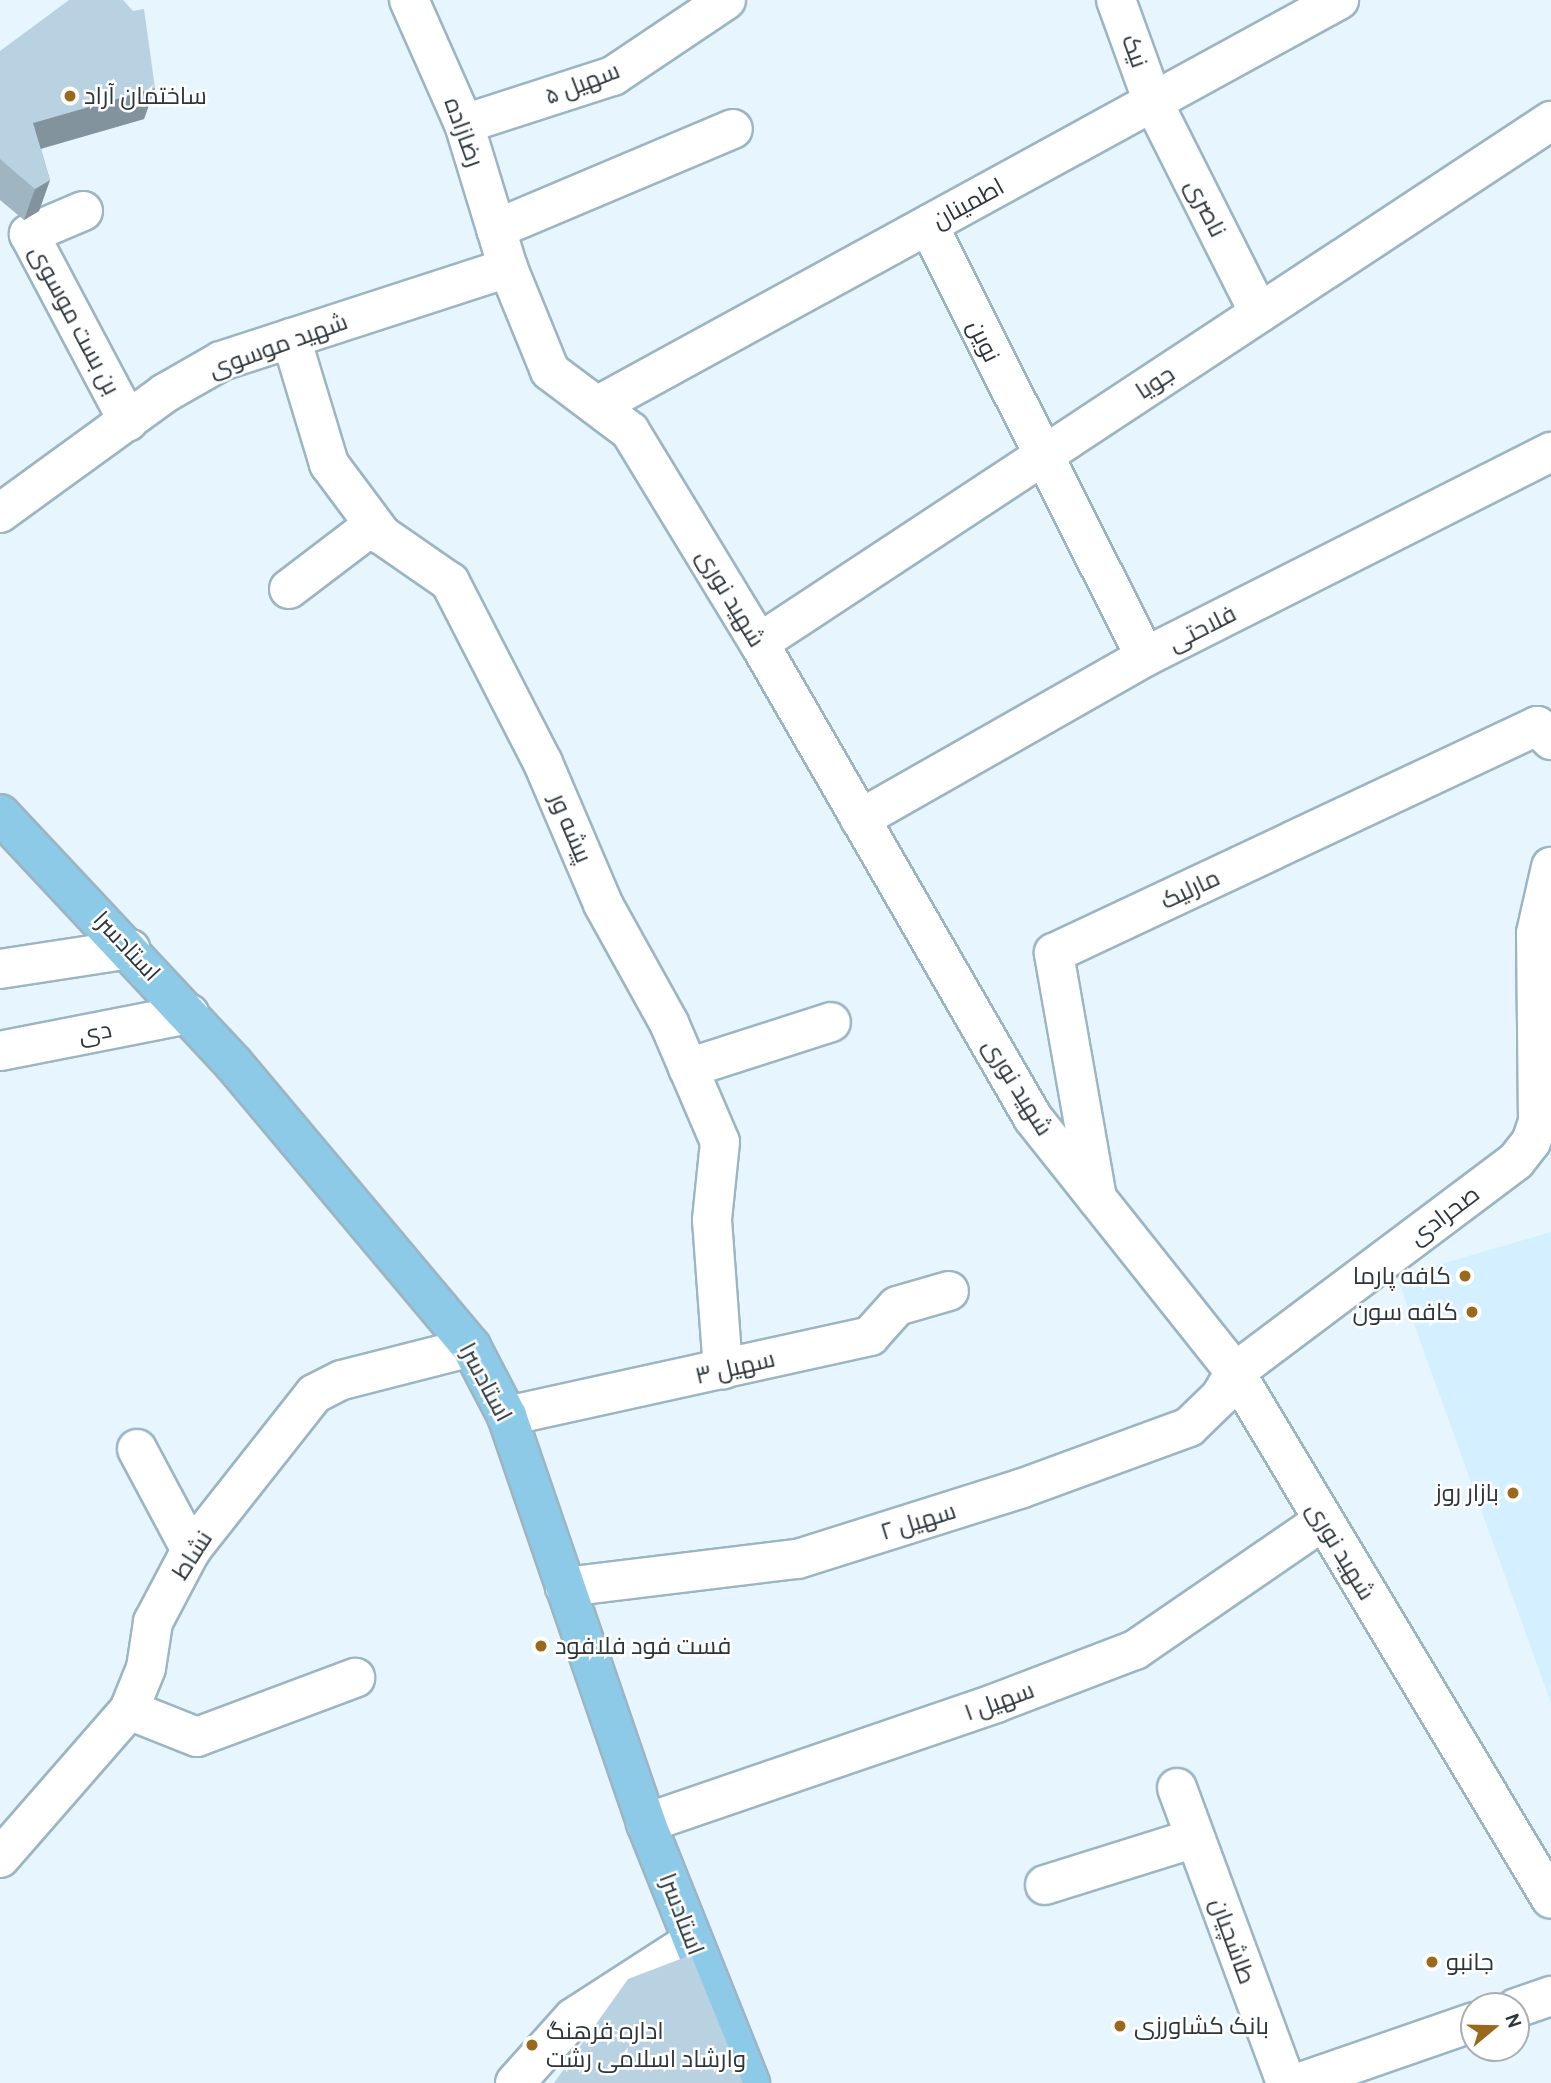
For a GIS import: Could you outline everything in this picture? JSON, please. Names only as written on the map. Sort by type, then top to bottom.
[{"type":"main road","name":"استادسرا","points":[[0,814],[190,1014],[471,1346],[507,1416],[646,1823],[750,2083]]},
{"type":"street","name":"رضازاده","points":[[410,0],[464,124],[508,268]]},
{"type":"street","name":"سهیل ۵","points":[[464,124],[613,76],[726,0]]},
{"type":"street","name":"نیک","points":[[1116,0],[1153,102]]},
{"type":"street","name":"اطمینان","points":[[597,406],[1339,0]]},
{"type":"street","name":"ناصری","points":[[1153,102],[1259,313]]},
{"type":"street","name":"جویا","points":[[758,643],[1551,121]]},
{"type":"street","points":[[496,229],[733,129]]},
{"type":"street","name":"بن بست موسوی","points":[[83,211],[29,234],[128,421]]},
{"type":"street","name":"نوین","points":[[928,225],[1041,457],[1145,657]]},
{"type":"street","name":"شهید موسوی","points":[[0,513],[128,421],[221,361],[508,268]]},
{"type":"street","name":"شهید نوری","points":[[508,268],[550,371],[630,431],[758,643],[1032,1118],[1235,1372],[1551,1899]]},
{"type":"street","name":"پیشه ور","points":[[291,338],[329,464],[382,536],[450,582],[543,763],[603,904],[688,1068],[720,1142],[712,1220],[723,1370]]},
{"type":"street","name":"فلاحتی","points":[[860,819],[1145,657],[1551,452]]},
{"type":"street","points":[[289,589],[373,525]]},
{"type":"street","name":"مارلیک","points":[[1098,1202],[1054,953],[1537,726],[1551,740]]},
{"type":"street","points":[[1545,1130],[1536,933],[1551,867]]},
{"type":"street","points":[[0,969],[130,949]]},
{"type":"street","name":"دی","points":[[0,1051],[190,1014]]},
{"type":"street","points":[[688,1068],[831,1022]]},
{"type":"street","name":"صحرادی","points":[[1235,1372],[1516,1161],[1545,1130]]},
{"type":"street","name":"سهیل ۳","points":[[507,1416],[870,1336],[897,1306],[949,1291]]},
{"type":"street","name":"نشاط","points":[[0,1858],[129,1710],[146,1668],[153,1622],[191,1550],[314,1394],[342,1381],[471,1346]]},
{"type":"street","name":"سهیل ۲","points":[[565,1587],[798,1559],[1020,1489],[1189,1427],[1220,1397],[1235,1372]]},
{"type":"street","points":[[137,1450],[191,1550]]},
{"type":"street","name":"سهیل ۱","points":[[646,1823],[996,1703],[1135,1650],[1322,1521]]},
{"type":"street","points":[[129,1710],[197,1737],[355,1678]]},
{"type":"street","name":"طاشچیان","points":[[1177,1788],[1286,2083]]},
{"type":"street","points":[[1045,1885],[1195,1838]]},
{"type":"street","points":[[514,2083],[573,2018],[692,1941]]},
{"type":"street","points":[[1530,2003],[1551,1996]]},
{"type":"street","points":[[1298,2083],[1460,2027]]},
{"type":"shaded area","name":"بازار روز","points":[[1551,1232],[1551,1703],[1397,1277]]},
{"type":"building","name":"ساختمان آراد","points":[[69,0],[123,0],[133,11],[144,9],[155,88],[33,123],[50,180],[35,189],[0,159],[0,51]]},
{"type":"building","points":[[691,1955],[743,2083],[554,2083],[628,1979]]},
{"type":"place","name":"ساختمان آراد","points":[[70,96]]},
{"type":"place","name":"کافه پارما","points":[[1465,1276]]},
{"type":"place","name":"کافه سون","points":[[1472,1312]]},
{"type":"place","name":"بازار روز","points":[[1513,1493]]},
{"type":"place","name":"فست فود فلافود","points":[[541,1646]]},
{"type":"place","name":"جانبو","points":[[1432,1962]]},
{"type":"place","name":"بانک کشاورزی","points":[[1120,2026]]},
{"type":"place","name":"اداره فرهنگ وارشاد اسلامی رشت","points":[[532,2045]]}]
